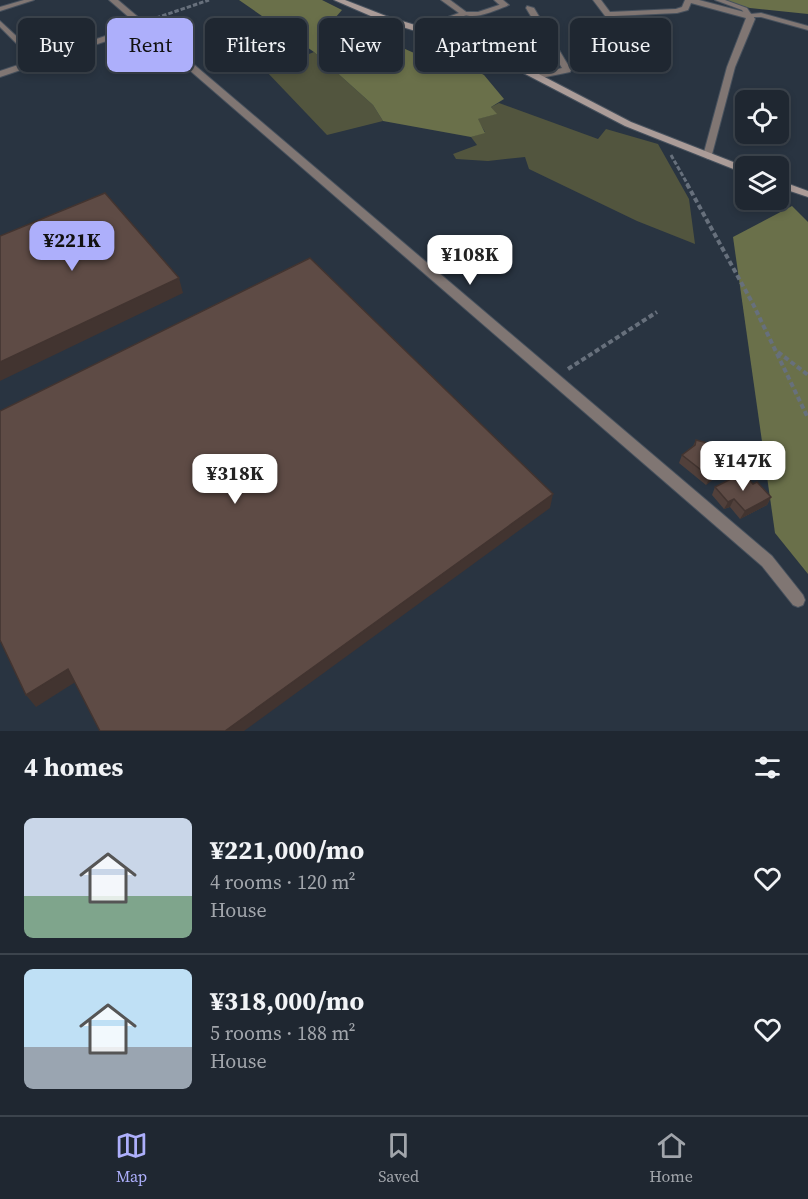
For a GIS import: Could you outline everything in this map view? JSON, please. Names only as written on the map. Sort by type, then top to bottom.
[{"type":"street","points":[[113,0],[134,18]]},
{"type":"street","points":[[338,0],[415,28]]},
{"type":"street","points":[[445,0],[465,14]]},
{"type":"street","points":[[597,0],[613,18]]},
{"type":"street","points":[[610,14],[677,11],[685,8],[690,0],[749,16],[751,19],[731,67],[708,156]]},
{"type":"street","points":[[530,8],[567,70],[536,76]]},
{"type":"street","points":[[454,18],[465,14]]},
{"type":"street","points":[[0,23],[18,41]]},
{"type":"street","points":[[0,74],[18,68]]},
{"type":"street","points":[[193,69],[767,561],[798,600]]},
{"type":"street","points":[[528,72],[628,124],[735,167]]},
{"type":"street","points":[[789,187],[808,194]]},
{"type":"lane","points":[[0,9],[31,0]]},
{"type":"lane","points":[[718,0],[745,9],[749,16],[761,15],[808,28]]},
{"type":"lane","points":[[465,14],[479,14],[502,2]]},
{"type":"path","points":[[161,18],[209,0]]},
{"type":"path","points":[[673,143],[671,155],[776,351],[808,418]]},
{"type":"path","points":[[554,378],[657,312]]},
{"type":"path","points":[[776,351],[808,375]]},
{"type":"green space","points":[[239,0],[322,0],[342,10],[335,18],[319,18],[319,56],[307,47],[307,18],[265,18]]},
{"type":"green space","points":[[718,0],[808,0],[808,14],[750,8]]},
{"type":"green space","points":[[403,48],[415,53],[415,72],[478,72],[484,75],[504,99],[491,107],[497,114],[478,119],[485,133],[471,137],[383,121],[373,105],[336,72],[403,72]]},
{"type":"green space","points":[[314,52],[319,56],[319,72],[336,72],[373,105],[383,121],[327,135],[267,72],[307,72],[307,55]]},
{"type":"green space","points":[[499,103],[598,139],[606,129],[658,144],[689,199],[695,244],[637,221],[529,169],[525,157],[488,161],[456,159],[453,154],[477,145],[471,137],[485,132],[477,119],[496,114],[491,107]]},
{"type":"green space","points":[[792,206],[808,222],[808,574],[775,533],[733,237],[784,210],[789,210]]},
{"type":"building","points":[[105,193],[179,278],[0,362],[0,236]]},
{"type":"building","points":[[310,258],[553,494],[225,731],[100,731],[68,669],[26,695],[0,640],[0,411]]},
{"type":"building","points":[[696,440],[715,445],[713,452],[727,463],[710,477],[682,455],[695,445]]},
{"type":"building","points":[[743,473],[753,484],[757,482],[771,497],[745,511],[734,499],[728,502],[715,487]]}]
